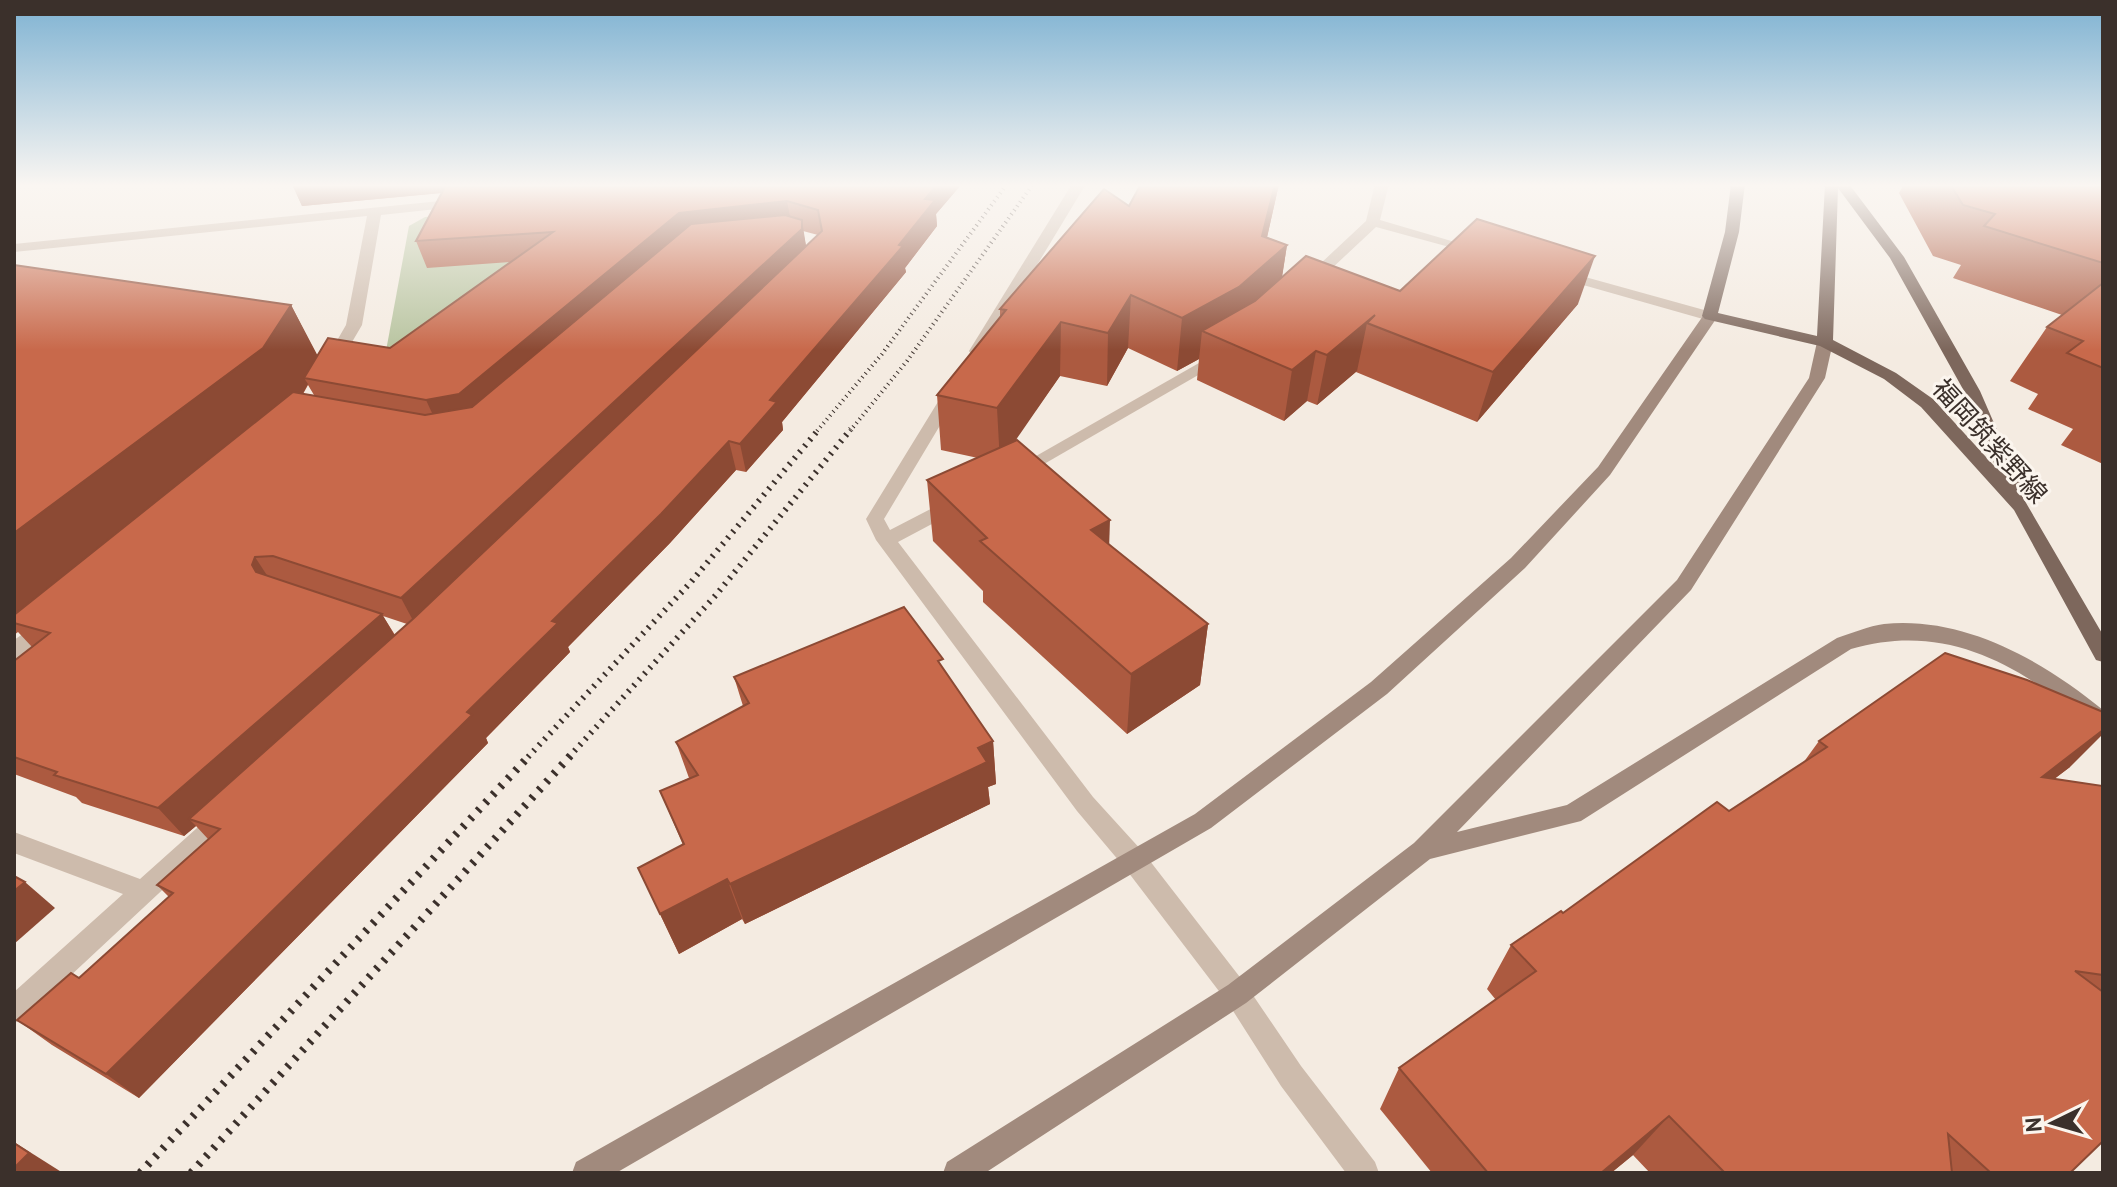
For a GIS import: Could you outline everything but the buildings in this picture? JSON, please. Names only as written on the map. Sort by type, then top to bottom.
[{"type":"main road","points":[[1710,316],[1730,239]]},
{"type":"main road","points":[[1825,342],[1830,239]]},
{"type":"main road","points":[[1884,239],[1897,257],[1972,391],[2021,507]]},
{"type":"main road","name":"福岡筑紫野線","points":[[1710,316],[1825,342],[1890,376],[1927,403],[2021,507],[2103,654]]},
{"type":"street","points":[[14,248],[98,239]]},
{"type":"street","points":[[326,374],[354,325],[370,239]]},
{"type":"street","points":[[1045,239],[875,519],[886,540],[1085,804],[1134,860],[1237,994],[1291,1076],[1364,1173]]},
{"type":"street","points":[[1296,294],[1354,239]]},
{"type":"street","points":[[1436,239],[1492,255]]},
{"type":"street","points":[[587,1173],[1203,821],[1379,688],[1518,563],[1604,471],[1710,316],[1551,271]]},
{"type":"street","points":[[958,1173],[1237,994],[1423,850],[1684,585],[1817,378],[1825,342]]},
{"type":"street","points":[[998,482],[1055,453],[1240,345]]},
{"type":"street","points":[[886,540],[970,497]]},
{"type":"street","points":[[14,651],[62,611]]},
{"type":"street","points":[[1423,850],[1573,814],[1844,643],[1884,632],[1949,635],[1997,653],[2055,683],[2103,722]]},
{"type":"street","points":[[14,1010],[235,808]]},
{"type":"street","points":[[14,842],[143,891]]},
{"type":"green space","points":[[407,239],[566,239],[381,378]]},
{"type":"railway","points":[[817,431],[882,354],[966,239]]},
{"type":"railway","points":[[850,431],[907,361],[994,239]]},
{"type":"railway","points":[[528,757],[691,582],[819,429]]},
{"type":"railway","points":[[569,757],[716,595],[851,429]]},
{"type":"railway","points":[[140,1173],[530,755]]},
{"type":"railway","points":[[191,1173],[571,755]]}]
